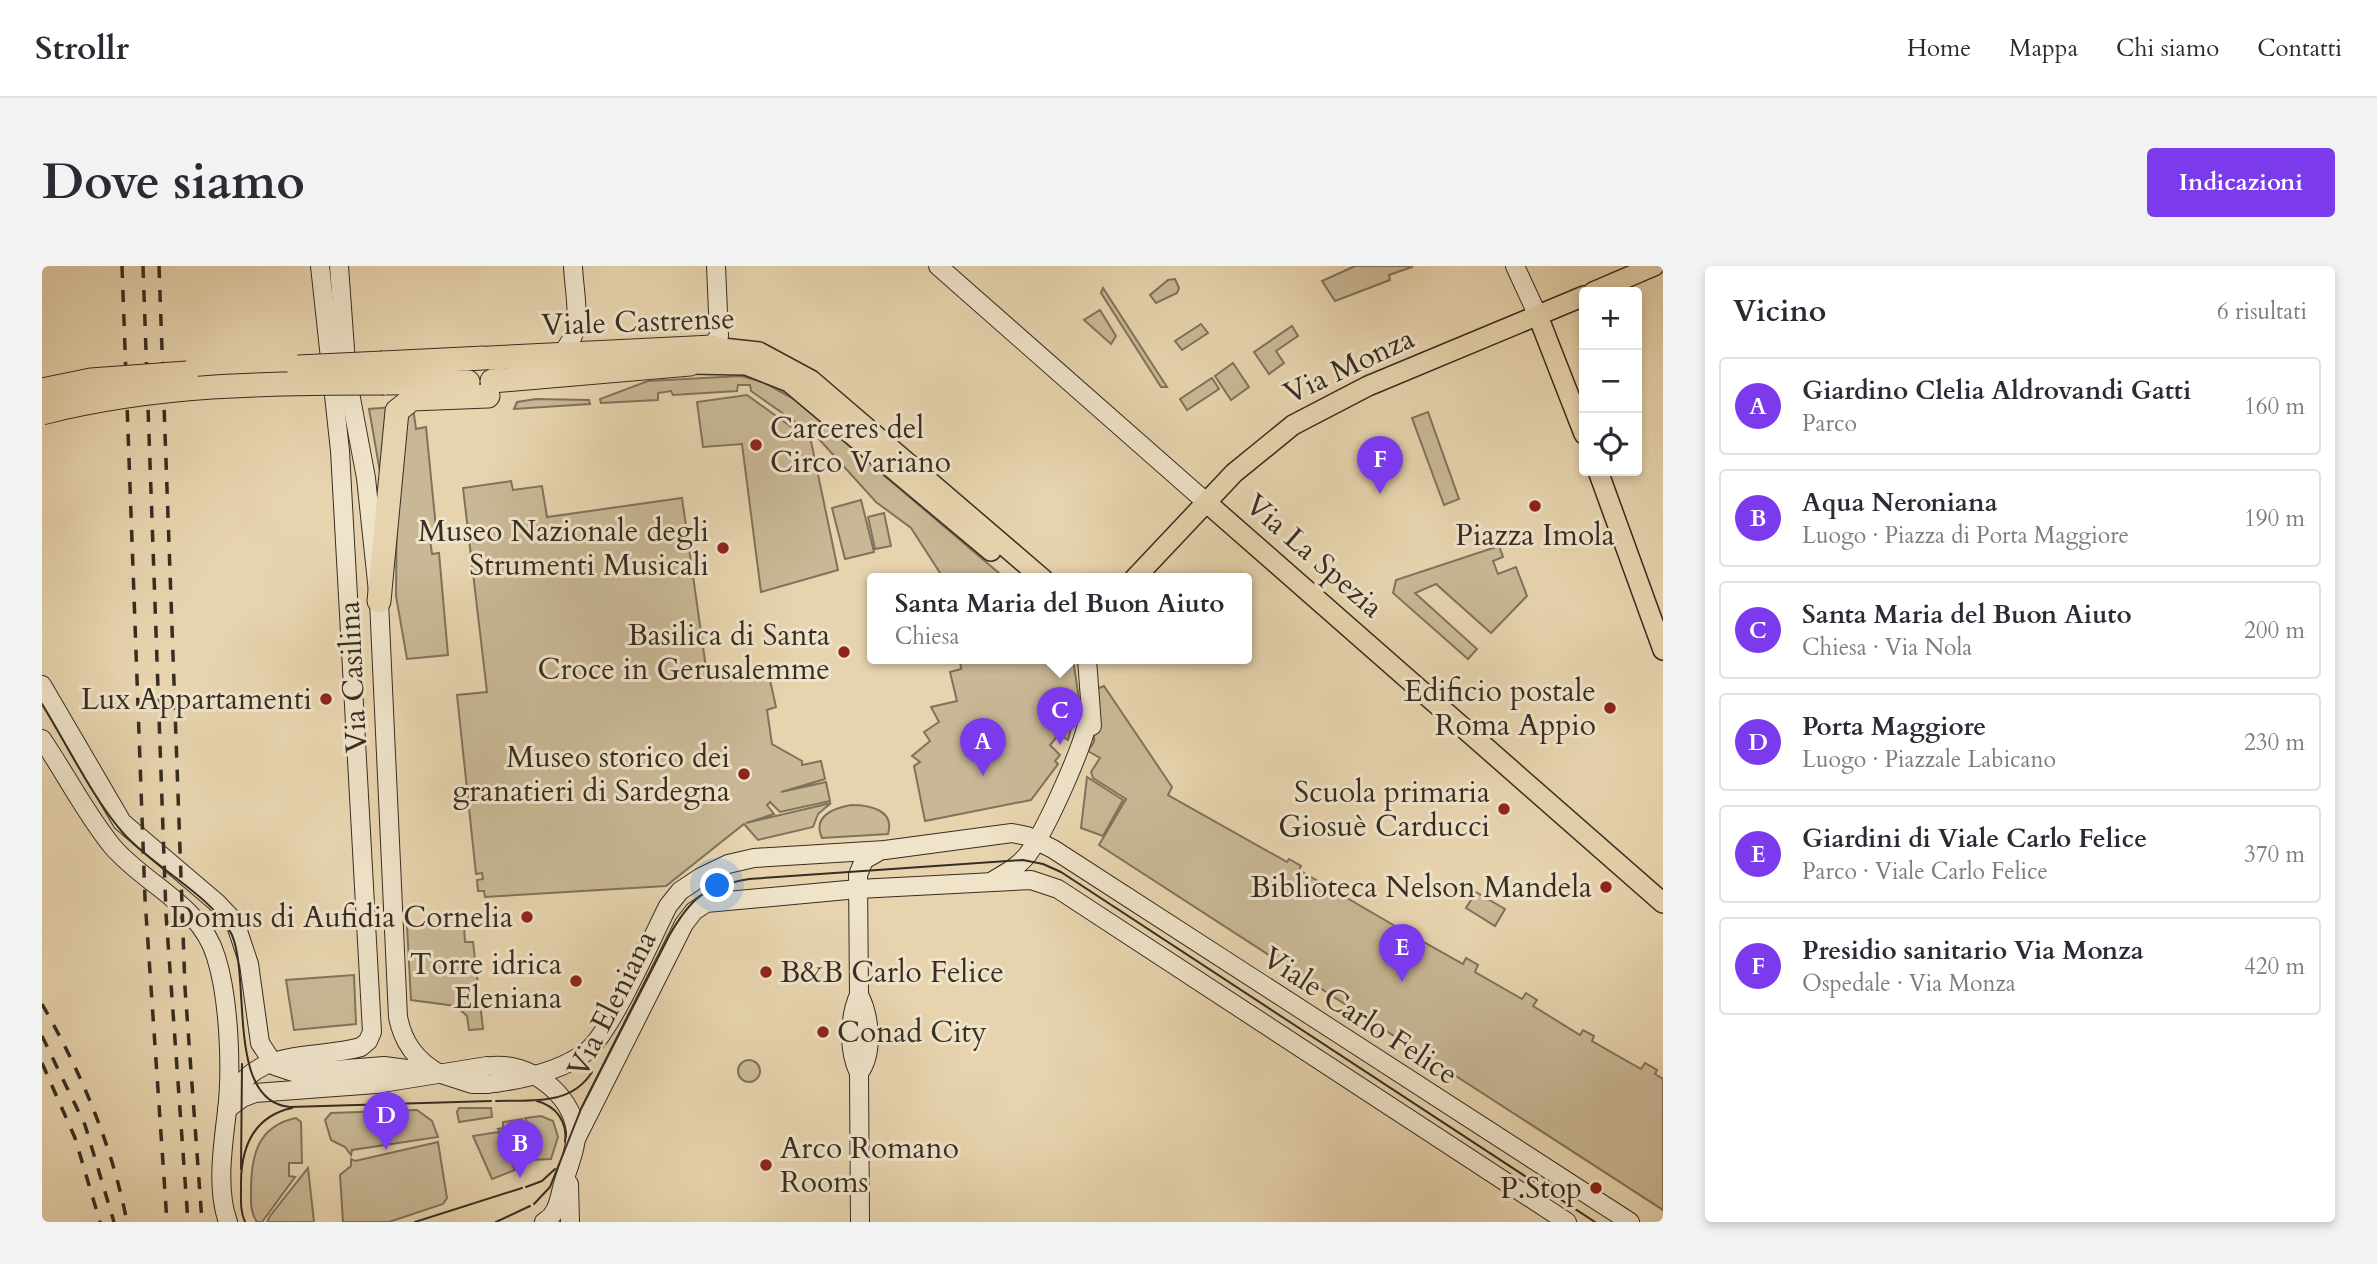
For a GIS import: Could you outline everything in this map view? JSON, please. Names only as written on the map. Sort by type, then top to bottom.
[{"type":"highway","name":"Viale Castrense","points":[[489,378],[559,354],[713,347]]},
{"type":"highway","name":"Viale Castrense","points":[[383,373],[489,378],[571,375],[690,364]]},
{"type":"highway","points":[[42,390],[122,377],[383,373]]},
{"type":"highway","points":[[42,413],[113,397],[180,389],[383,373]]},
{"type":"highway","points":[[379,601],[397,411],[412,400],[489,378]]},
{"type":"main road","name":"Via Casilina","points":[[271,1063],[297,1055],[355,1048],[370,1038],[372,1020],[341,466],[320,266]]},
{"type":"main road","name":"Via Casilina","points":[[339,266],[346,377],[366,478],[379,601],[398,1017],[409,1047],[439,1073]]},
{"type":"main road","points":[[559,354],[571,344],[576,331],[573,266]]},
{"type":"main road","points":[[690,364],[713,347],[719,329],[716,266]]},
{"type":"main road","name":"Via La Spezia","points":[[938,266],[1657,898]]},
{"type":"main road","points":[[1515,266],[1538,316],[1579,421]]},
{"type":"main road","points":[[1605,287],[1654,266]]},
{"type":"main road","name":"Via Monza","points":[[1140,573],[1262,447],[1307,416],[1368,386],[1579,298]]},
{"type":"main road","name":"Viale Castrense","points":[[713,347],[746,349],[765,354],[811,380],[1036,573]]},
{"type":"main road","name":"Viale Castrense","points":[[690,364],[746,365],[789,382],[1016,573]]},
{"type":"main road","points":[[1600,476],[1663,650]]},
{"type":"main road","points":[[991,882],[1023,860],[1071,771],[1089,714],[1087,664]]},
{"type":"main road","points":[[42,685],[122,822],[223,908],[238,927],[246,947],[260,1043],[271,1063],[290,1073],[384,1066],[439,1073]]},
{"type":"main road","points":[[42,738],[114,847],[192,916],[211,943],[220,974],[226,1032],[227,1110],[223,1218]]},
{"type":"main road","name":"Via Eleniana","points":[[439,1073],[533,1074],[569,1062],[595,1043],[668,906],[695,880],[735,862],[885,850],[1007,833],[1036,839]]},
{"type":"main road","name":"Viale Carlo Felice","points":[[1036,839],[1630,1222]]},
{"type":"main road","points":[[860,1222],[859,1073],[852,1054],[852,1015],[859,995],[858,889],[862,863],[870,855],[885,850]]},
{"type":"main road","name":"Viale Carlo Felice","points":[[711,901],[858,889],[1031,880],[1058,889],[1567,1222]]},
{"type":"main road","name":"Via Eleniana","points":[[544,1222],[556,1210],[575,1141],[684,924],[697,908],[711,901]]},
{"type":"main road","points":[[227,1110],[242,1084],[271,1063]]},
{"type":"main road","points":[[227,1110],[242,1098],[255,1093],[381,1083],[439,1073]]},
{"type":"main road","points":[[533,1074],[549,1086],[568,1110],[576,1130],[575,1141]]},
{"type":"main road","points":[[569,1163],[570,1222]]},
{"type":"shaded area","points":[[1355,266],[1412,267],[1389,275],[1390,280],[1335,301],[1322,281]]},
{"type":"shaded area","points":[[1175,279],[1179,288],[1177,293],[1156,303],[1150,295],[1168,280]]},
{"type":"shaded area","points":[[1103,288],[1167,387],[1161,387],[1101,293]]},
{"type":"shaded area","points":[[1100,310],[1116,336],[1111,344],[1084,320]]},
{"type":"shaded area","points":[[1201,324],[1208,333],[1182,350],[1175,341]]},
{"type":"shaded area","points":[[1292,326],[1298,336],[1276,351],[1284,363],[1269,374],[1254,352]]},
{"type":"shaded area","points":[[1233,363],[1249,387],[1231,400],[1215,376]]},
{"type":"shaded area","points":[[741,376],[763,382],[794,399],[999,573],[940,573],[911,528],[876,502],[818,438],[751,391],[750,385],[738,385],[737,391],[673,395],[671,391],[658,393],[658,400],[601,403],[600,399],[648,381]]},
{"type":"shaded area","points":[[1212,378],[1219,389],[1187,410],[1180,399]]},
{"type":"shaded area","points":[[747,395],[811,441],[838,570],[761,592],[742,444],[703,447],[697,402]]},
{"type":"shaded area","points":[[536,399],[589,400],[590,404],[514,409],[517,402]]},
{"type":"shaded area","points":[[393,407],[380,472],[369,409]]},
{"type":"shaded area","points":[[413,407],[416,429],[426,427],[437,538],[430,539],[432,554],[439,553],[448,655],[407,659],[396,596],[397,495],[406,413]]},
{"type":"shaded area","points":[[1428,412],[1459,499],[1444,505],[1412,418]]},
{"type":"shaded area","points":[[511,481],[513,490],[542,486],[547,517],[682,498],[707,675],[768,671],[776,707],[767,710],[772,744],[802,761],[802,765],[821,761],[825,779],[781,792],[826,782],[830,801],[780,812],[770,802],[767,805],[774,814],[746,823],[831,803],[818,814],[813,827],[758,840],[744,824],[666,886],[485,897],[484,891],[478,891],[477,880],[483,879],[482,873],[476,874],[457,695],[487,692],[463,488]]},
{"type":"shaded area","points":[[861,500],[874,552],[845,559],[832,508]]},
{"type":"shaded area","points":[[884,513],[891,546],[875,549],[868,517]]},
{"type":"shaded area","points":[[1499,546],[1503,557],[1493,561],[1498,574],[1516,567],[1527,596],[1491,633],[1436,584],[1415,593],[1477,649],[1468,659],[1393,593],[1396,580]]},
{"type":"shaded area","points":[[960,664],[1074,664],[1080,706],[1077,707],[1068,740],[1059,734],[1050,745],[1060,755],[1055,761],[1058,764],[1031,800],[925,821],[914,766],[920,762],[912,756],[930,741],[924,732],[939,722],[931,707],[957,701],[950,672],[961,669]]},
{"type":"shaded area","points":[[1104,686],[1172,787],[1168,795],[1287,862],[1289,859],[1301,866],[1299,870],[1402,930],[1405,925],[1417,931],[1415,937],[1463,964],[1466,958],[1478,965],[1475,972],[1522,999],[1526,993],[1537,1000],[1533,1006],[1580,1035],[1583,1030],[1594,1036],[1592,1041],[1641,1069],[1645,1063],[1657,1070],[1655,1074],[1663,1079],[1663,1210],[1099,845],[1126,799],[1093,778],[1091,772],[1100,758],[1088,751],[1094,742],[1094,690]]},
{"type":"shaded area","points":[[1087,777],[1123,800],[1103,836],[1081,828]]},
{"type":"shaded area","points":[[851,805],[879,810],[888,819],[888,834],[822,838],[820,824],[826,814]]},
{"type":"shaded area","points":[[1476,892],[1505,909],[1495,926],[1466,908]]},
{"type":"shaded area","points":[[464,925],[465,942],[473,942],[483,1029],[469,1030],[467,1016],[456,1006],[411,1000],[407,926]]},
{"type":"shaded area","points":[[354,975],[356,1024],[294,1030],[286,980]]},
{"type":"shaded area","points":[[749,1060],[757,1063],[760,1071],[757,1079],[749,1082],[741,1079],[738,1071],[741,1063]]},
{"type":"shaded area","points":[[459,1108],[491,1108],[492,1117],[459,1122]]},
{"type":"shaded area","points":[[417,1110],[432,1121],[438,1137],[352,1150],[351,1155],[345,1147],[331,1140],[325,1120],[331,1113]]},
{"type":"shaded area","points":[[541,1116],[553,1121],[558,1137],[551,1159],[532,1160],[526,1153],[534,1138],[525,1118]]},
{"type":"shaded area","points":[[296,1118],[301,1122],[302,1163],[289,1163],[289,1176],[295,1177],[262,1222],[257,1222],[251,1203],[251,1177],[255,1154],[265,1135],[283,1122]]},
{"type":"shaded area","points":[[522,1119],[530,1138],[522,1154],[525,1165],[519,1169],[520,1158],[513,1159],[510,1150],[519,1145],[512,1131],[503,1136],[498,1129],[503,1128],[503,1122]]},
{"type":"shaded area","points":[[498,1132],[515,1170],[492,1179],[473,1136]]},
{"type":"shaded area","points":[[438,1142],[447,1198],[443,1204],[389,1222],[343,1222],[340,1175],[351,1166],[351,1159],[355,1161]]},
{"type":"shaded area","points":[[308,1168],[314,1222],[267,1222],[270,1216]]},
{"type":"tram line","points":[[42,704],[113,821],[136,846],[212,909],[232,935],[237,955],[249,1062],[257,1084],[270,1100],[290,1107],[491,1101]]},
{"type":"tram line","points":[[534,1204],[550,1187],[581,1109],[669,936],[684,912],[700,896],[721,886],[749,879],[1023,860],[1043,864],[1061,872],[1595,1222]]},
{"type":"tram line","points":[[241,1169],[242,1064]]},
{"type":"tram line","points":[[496,1101],[562,1096],[573,1091],[592,1072]]},
{"type":"tram line","points":[[537,1101],[550,1107],[559,1116],[565,1128],[565,1142]]},
{"type":"tram line","points":[[245,1222],[241,1175],[246,1149],[251,1138],[267,1119],[292,1108]]},
{"type":"tram line","points":[[526,1187],[542,1181],[555,1169]]},
{"type":"tram line","points":[[415,1222],[522,1188]]},
{"type":"tram line","points":[[496,1222],[530,1206]]},
{"type":"railway","points":[[122,266],[145,899],[167,1222]]},
{"type":"railway","points":[[143,266],[166,914],[188,1222]]},
{"type":"railway","points":[[159,266],[185,988],[202,1222]]},
{"type":"railway","points":[[42,1004],[70,1056],[94,1110],[113,1165],[127,1222]]},
{"type":"railway","points":[[42,1036],[85,1125],[114,1222]]},
{"type":"railway","points":[[42,1063],[75,1138],[100,1222]]},
{"type":"place","name":"Carceres del Circo Variano","points":[[756,445]]},
{"type":"place","name":"Presidio sanitario Via Monza","points":[[1380,494]]},
{"type":"place","name":"Piazza Imola","points":[[1535,506]]},
{"type":"place","name":"Museo Nazionale degli Strumenti Musicali","points":[[723,548]]},
{"type":"place","name":"Basilica di Santa Croce in Gerusalemme","points":[[844,652]]},
{"type":"place","name":"Lux Appartamenti","points":[[326,699]]},
{"type":"place","name":"Edificio postale Roma Appio","points":[[1610,708]]},
{"type":"place","name":"Santa Maria del Buon Aiuto","points":[[1060,745]]},
{"type":"place","name":"Museo storico dei granatieri di Sardegna","points":[[744,774]]},
{"type":"place","name":"Giardino Clelia Aldrovandi Gatti","points":[[983,776]]},
{"type":"place","name":"Scuola primaria Giosuè Carducci","points":[[1504,809]]},
{"type":"place","name":"Biblioteca Nelson Mandela","points":[[1606,887]]},
{"type":"place","name":"Domus di Aufidia Cornelia","points":[[527,917]]},
{"type":"place","name":"B&B Carlo Felice","points":[[766,972]]},
{"type":"place","name":"Torre idrica Eleniana","points":[[576,981]]},
{"type":"place","name":"Giardini di Viale Carlo Felice","points":[[1402,982]]},
{"type":"place","name":"Conad City","points":[[823,1032]]},
{"type":"place","name":"Porta Maggiore","points":[[386,1150]]},
{"type":"place","name":"Arco Romano Rooms","points":[[766,1165]]},
{"type":"place","name":"Aqua Neroniana","points":[[520,1178]]},
{"type":"place","name":"P.Stop","points":[[1596,1188]]}]
